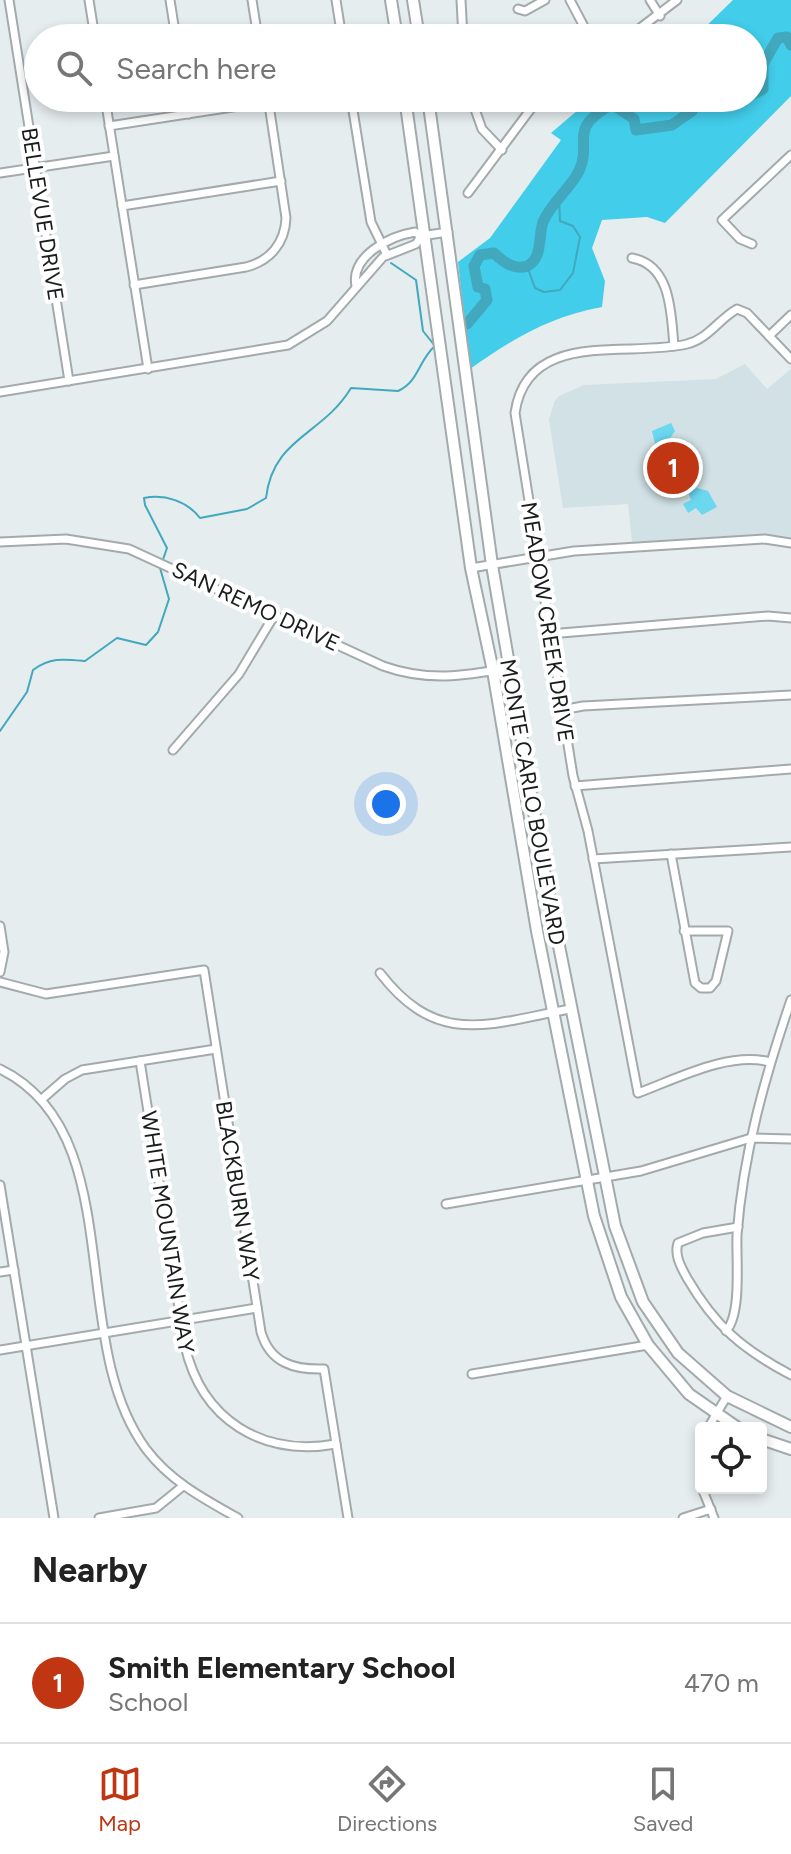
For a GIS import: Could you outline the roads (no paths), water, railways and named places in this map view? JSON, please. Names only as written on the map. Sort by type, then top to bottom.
[{"type":"main road","points":[[391,0],[395,24]]},
{"type":"main road","points":[[413,0],[417,24]]},
{"type":"main road","name":"MONTE CARLO BOULEVARD","points":[[407,112],[471,568],[493,671],[552,1012],[586,1182],[611,1272],[625,1306],[648,1345],[680,1385],[728,1422]]},
{"type":"main road","name":"MONTE CARLO BOULEVARD","points":[[430,112],[492,565],[570,1009],[603,1178],[623,1253],[649,1313],[686,1362],[727,1396],[791,1427]]},
{"type":"main road","points":[[767,1441],[791,1449]]},
{"type":"street","name":"BELLEVUE DRIVE","points":[[9,0],[24,97]]},
{"type":"street","points":[[89,0],[93,24]]},
{"type":"street","points":[[170,0],[174,24]]},
{"type":"street","points":[[252,0],[256,24]]},
{"type":"street","points":[[336,0],[340,24]]},
{"type":"street","points":[[461,0],[462,24]]},
{"type":"street","points":[[518,9],[525,11],[545,0]]},
{"type":"street","points":[[570,0],[583,24]]},
{"type":"street","points":[[650,0],[660,16]]},
{"type":"street","points":[[648,24],[677,0]]},
{"type":"street","name":"BELLEVUE DRIVE","points":[[26,112],[69,381]]},
{"type":"street","points":[[107,112],[148,369]]},
{"type":"street","points":[[109,126],[200,112]]},
{"type":"street","points":[[134,285],[246,267],[266,258],[285,230],[270,112]]},
{"type":"street","points":[[353,112],[371,222],[387,255]]},
{"type":"street","points":[[476,112],[482,129],[502,150]]},
{"type":"street","points":[[468,193],[529,112]]},
{"type":"street","points":[[752,244],[740,239],[722,220],[791,155]]},
{"type":"street","points":[[0,173],[114,156]]},
{"type":"street","points":[[122,206],[281,181]]},
{"type":"street","points":[[356,286],[354,277],[360,265],[381,245],[410,233],[423,236],[448,232]]},
{"type":"street","points":[[0,392],[288,345],[327,321],[387,255],[416,244],[423,236]]},
{"type":"street","points":[[632,258],[648,264],[666,288],[674,346]]},
{"type":"street","name":"MEADOW CREEK DRIVE","points":[[769,336],[739,308],[701,338],[674,346],[564,354],[544,363],[526,382],[516,406],[516,427],[575,786],[593,859],[638,1093],[715,1066],[758,1060],[770,1062]]},
{"type":"street","points":[[791,315],[769,336],[791,359]]},
{"type":"street","name":"SAN REMO DRIVE","points":[[0,542],[76,539],[120,547],[154,558],[407,674],[442,679],[510,668]]},
{"type":"street","points":[[471,568],[583,550],[765,539],[791,543]]},
{"type":"street","points":[[173,750],[246,664],[275,614]]},
{"type":"street","points":[[549,634],[768,616],[791,618]]},
{"type":"street","points":[[562,710],[583,706],[791,695]]},
{"type":"street","points":[[575,786],[791,769]]},
{"type":"street","points":[[593,859],[791,847]]},
{"type":"street","points":[[671,854],[684,931],[695,983],[701,988],[710,988],[716,981],[728,931],[684,931]]},
{"type":"street","points":[[0,926],[4,952],[0,972]]},
{"type":"street","name":"BLACKBURN WAY","points":[[0,982],[46,994],[204,970],[262,1338],[273,1355],[294,1368],[324,1369],[336,1444]]},
{"type":"street","points":[[380,973],[414,1009],[447,1024],[474,1025],[570,1009]]},
{"type":"street","points":[[726,1331],[734,1317],[738,1227],[751,1138],[770,1062],[791,1000]]},
{"type":"street","points":[[42,1099],[65,1079],[82,1070],[216,1049]]},
{"type":"street","name":"WHITE MOUNTAIN WAY","points":[[140,1061],[180,1320],[195,1379],[208,1401],[232,1424],[252,1437],[286,1447],[336,1444]]},
{"type":"street","points":[[0,1069],[22,1080],[42,1099],[63,1128],[75,1158],[112,1381],[126,1416],[152,1456],[183,1486],[238,1518]]},
{"type":"street","points":[[446,1204],[641,1171],[751,1138],[791,1139]]},
{"type":"street","points":[[0,1185],[54,1518]]},
{"type":"street","points":[[738,1227],[703,1233],[678,1243],[676,1248],[684,1272],[706,1311],[726,1331],[750,1353],[791,1375]]},
{"type":"street","points":[[0,1272],[14,1270]]},
{"type":"street","points":[[0,1350],[257,1308]]},
{"type":"street","points":[[472,1374],[648,1345]]},
{"type":"street","points":[[711,1422],[727,1396]]},
{"type":"street","points":[[336,1444],[348,1518]]},
{"type":"street","points":[[99,1518],[156,1508],[183,1486]]},
{"type":"street","points":[[705,1494],[714,1518]]},
{"type":"street","points":[[683,1518],[711,1509]]},
{"type":"waterway","points":[[767,57],[778,38],[787,37],[791,45]]},
{"type":"waterway","points":[[467,324],[487,300],[485,289],[478,287],[474,266],[480,255],[494,253],[517,267],[532,263],[539,247],[543,222],[579,171],[583,161],[585,129],[600,112]]},
{"type":"waterway","points":[[624,112],[634,119],[636,130],[672,125],[691,112]]},
{"type":"waterway","points":[[527,266],[535,288],[544,292],[560,290],[573,273],[580,237],[573,226],[560,221],[559,198]]},
{"type":"waterway","points":[[0,731],[27,692],[33,670],[39,666],[58,660],[85,661],[117,638],[146,645],[158,632],[169,599],[160,568],[167,548],[144,498],[175,500],[189,507],[200,518],[247,509],[266,498],[270,478],[288,449],[326,417],[351,388],[398,391],[410,382],[435,346],[423,331],[416,280],[391,263]]},
{"type":"place","name":"Smith Elementary School","points":[[673,468]]}]
